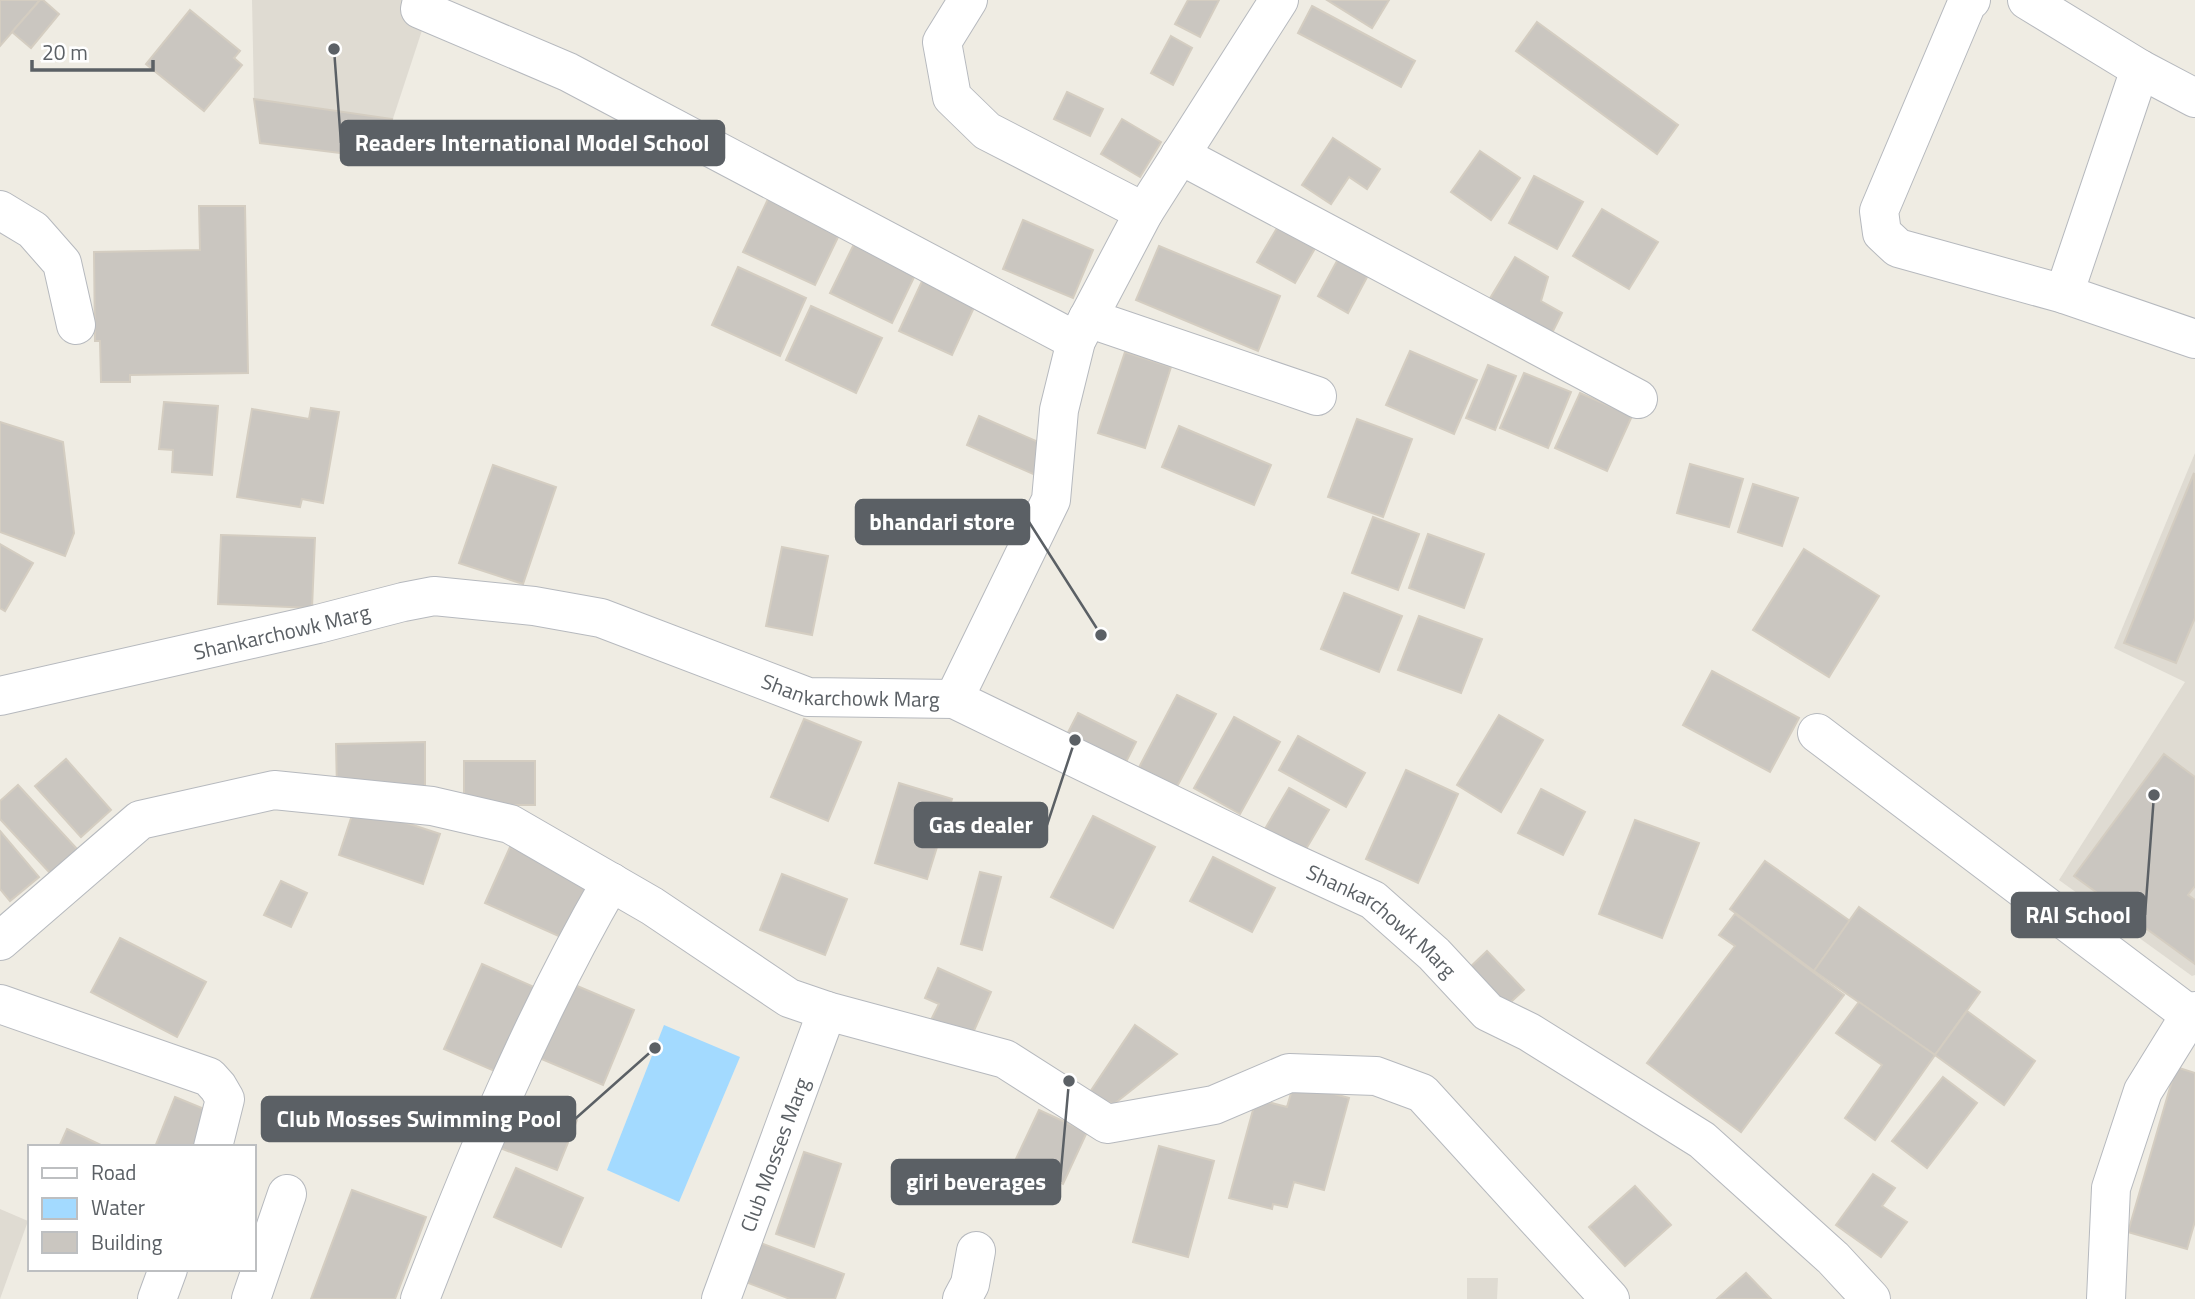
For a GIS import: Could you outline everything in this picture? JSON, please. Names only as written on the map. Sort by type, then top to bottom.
[{"type":"street","points":[[422,0],[420,9],[568,72],[1082,330],[1317,396]]},
{"type":"street","points":[[968,0],[942,42],[952,97],[987,131],[1144,212]]},
{"type":"street","points":[[954,699],[1051,500],[1059,410],[1082,330],[1144,212],[1279,0]]},
{"type":"street","points":[[1971,0],[1879,211],[1882,233],[1898,248],[2064,294],[2195,339]]},
{"type":"street","points":[[2027,0],[2140,69],[2195,98]]},
{"type":"street","points":[[2064,294],[2140,69]]},
{"type":"street","points":[[1180,155],[1638,399]]},
{"type":"street","points":[[0,210],[33,230],[62,263],[76,325]]},
{"type":"street","name":"Shankarchowk Marg","points":[[0,696],[434,596],[534,606],[601,618],[808,697],[954,699],[1373,900],[1434,954],[1488,1012],[1530,1032],[1702,1140],[1833,1258],[1871,1299]]},
{"type":"street","points":[[1817,733],[2193,1013],[2143,1091],[2110,1188],[2106,1299]]},
{"type":"street","points":[[0,941],[140,820],[274,790],[432,806],[510,824],[652,906],[789,998],[827,1011],[1005,1059],[1107,1125],[1214,1105],[1289,1073],[1376,1076],[1422,1093],[1610,1299]]},
{"type":"street","points":[[420,1299],[474,1161],[573,946],[611,882]]},
{"type":"street","points":[[0,1003],[209,1077],[225,1098],[213,1145]]},
{"type":"street","name":"Club Mosses Marg","points":[[721,1299],[827,1011]]},
{"type":"street","points":[[251,1299],[287,1194]]},
{"type":"street","points":[[962,1299],[970,1284],[975,1251]]},
{"type":"street","points":[[157,1299],[167,1271]]},
{"type":"shaded area","points":[[252,0],[432,0],[380,158],[260,143],[254,99]]},
{"type":"shaded area","points":[[2195,453],[2195,975],[2192,976],[2059,880],[2185,682],[2114,648]]},
{"type":"shaded area","points":[[0,1209],[28,1221],[0,1299]]},
{"type":"shaded area","points":[[1467,1278],[1498,1278],[1497,1299],[1467,1299]]},
{"type":"water","points":[[664,1025],[740,1057],[679,1202],[607,1170]]},
{"type":"building","points":[[0,0],[40,0],[0,46]]},
{"type":"building","points":[[40,0],[59,14],[31,48],[12,32]]},
{"type":"building","points":[[1188,0],[1219,0],[1200,37],[1175,24]]},
{"type":"building","points":[[1327,0],[1389,0],[1372,28]]},
{"type":"building","points":[[1312,6],[1415,61],[1401,87],[1298,33]]},
{"type":"building","points":[[190,10],[240,51],[234,58],[242,65],[204,111],[146,64]]},
{"type":"building","points":[[1537,22],[1678,125],[1657,154],[1516,51]]},
{"type":"building","points":[[1171,36],[1192,48],[1173,85],[1151,73]]},
{"type":"building","points":[[1067,92],[1103,109],[1090,136],[1054,119]]},
{"type":"building","points":[[254,99],[392,119],[380,158],[260,143]]},
{"type":"building","points":[[1122,119],[1161,142],[1140,177],[1101,154]]},
{"type":"building","points":[[1333,138],[1380,169],[1367,189],[1349,177],[1331,204],[1302,185]]},
{"type":"building","points":[[1480,151],[1520,178],[1491,220],[1451,192]]},
{"type":"building","points":[[1534,176],[1583,202],[1557,249],[1509,223]]},
{"type":"building","points":[[768,199],[840,233],[815,285],[743,252]]},
{"type":"building","points":[[199,206],[245,206],[248,373],[130,375],[130,382],[101,382],[100,341],[95,341],[94,252],[200,250]]},
{"type":"building","points":[[1602,209],[1658,242],[1629,289],[1573,256]]},
{"type":"building","points":[[1284,216],[1321,238],[1295,283],[1257,262]]},
{"type":"building","points":[[1023,220],[1093,250],[1073,298],[1003,269]]},
{"type":"building","points":[[856,240],[918,269],[892,323],[830,293]]},
{"type":"building","points":[[1159,246],[1280,296],[1258,351],[1136,300]]},
{"type":"building","points":[[1344,248],[1374,264],[1348,313],[1318,296]]},
{"type":"building","points":[[1515,257],[1548,277],[1541,301],[1562,313],[1548,341],[1486,305]]},
{"type":"building","points":[[738,267],[806,298],[780,356],[712,325]]},
{"type":"building","points":[[924,277],[977,301],[952,355],[899,331]]},
{"type":"building","points":[[811,306],[882,338],[856,393],[786,360]]},
{"type":"building","points":[[1410,351],[1477,380],[1454,434],[1386,405]]},
{"type":"building","points":[[1125,352],[1171,367],[1145,448],[1098,433]]},
{"type":"building","points":[[1488,365],[1516,376],[1495,430],[1466,418]]},
{"type":"building","points":[[1524,373],[1571,392],[1548,448],[1500,428]]},
{"type":"building","points":[[1580,393],[1632,416],[1607,471],[1555,448]]},
{"type":"building","points":[[164,402],[218,406],[212,475],[172,472],[173,450],[159,449]]},
{"type":"building","points":[[311,408],[339,412],[323,503],[302,499],[300,507],[237,497],[252,409],[309,419]]},
{"type":"building","points":[[979,416],[1052,448],[1040,477],[967,445]]},
{"type":"building","points":[[1357,419],[1412,439],[1383,517],[1328,497]]},
{"type":"building","points":[[0,422],[63,442],[74,533],[65,556],[0,532]]},
{"type":"building","points":[[1179,426],[1271,465],[1254,505],[1162,467]]},
{"type":"building","points":[[1690,464],[1743,479],[1729,527],[1677,513]]},
{"type":"building","points":[[493,465],[556,487],[523,584],[459,563]]},
{"type":"building","points":[[2194,473],[2195,618],[2176,663],[2124,643]]},
{"type":"building","points":[[1753,484],[1798,498],[1782,546],[1738,532]]},
{"type":"building","points":[[1373,517],[1419,534],[1398,590],[1352,573]]},
{"type":"building","points":[[1428,534],[1484,554],[1464,608],[1409,588]]},
{"type":"building","points":[[221,535],[315,538],[312,608],[218,604]]},
{"type":"building","points":[[0,544],[33,563],[5,611],[0,608]]},
{"type":"building","points":[[782,547],[828,556],[812,635],[766,626]]},
{"type":"building","points":[[1804,549],[1879,596],[1829,677],[1753,630]]},
{"type":"building","points":[[1344,593],[1402,616],[1379,672],[1321,649]]},
{"type":"building","points":[[1419,616],[1482,639],[1461,693],[1398,670]]},
{"type":"building","points":[[1712,671],[1799,718],[1770,772],[1683,725]]},
{"type":"building","points":[[1177,695],[1216,714],[1173,794],[1135,775]]},
{"type":"building","points":[[1078,713],[1136,742],[1119,776],[1061,746]]},
{"type":"building","points":[[1499,715],[1543,740],[1501,812],[1457,785]]},
{"type":"building","points":[[1234,717],[1280,742],[1240,814],[1194,788]]},
{"type":"building","points":[[804,719],[861,742],[828,821],[771,797]]},
{"type":"building","points":[[1298,736],[1365,773],[1346,807],[1279,770]]},
{"type":"building","points":[[425,742],[425,788],[337,790],[336,744]]},
{"type":"building","points":[[2164,754],[2195,777],[2195,886],[2188,895],[2195,900],[2195,964],[2074,876]]},
{"type":"building","points":[[66,759],[111,810],[81,837],[35,786]]},
{"type":"building","points":[[464,761],[535,761],[535,805],[464,805]]},
{"type":"building","points":[[1406,770],[1458,794],[1418,883],[1366,859]]},
{"type":"building","points":[[899,783],[952,799],[927,879],[875,863]]},
{"type":"building","points":[[18,785],[77,849],[50,873],[0,819],[0,801]]},
{"type":"building","points":[[1289,788],[1329,810],[1299,861],[1259,839]]},
{"type":"building","points":[[1541,789],[1585,812],[1563,855],[1518,833]]},
{"type":"building","points":[[355,806],[440,834],[423,884],[339,855]]},
{"type":"building","points":[[1093,816],[1155,847],[1113,928],[1051,897]]},
{"type":"building","points":[[1635,820],[1699,843],[1662,938],[1599,914]]},
{"type":"building","points":[[0,831],[39,877],[10,901],[0,889]]},
{"type":"building","points":[[510,847],[589,883],[563,938],[485,903]]},
{"type":"building","points":[[1213,857],[1275,888],[1252,932],[1190,901]]},
{"type":"building","points":[[1765,861],[1850,921],[1814,971],[1730,909]]},
{"type":"building","points":[[980,872],[1001,877],[982,950],[961,944]]},
{"type":"building","points":[[782,874],[847,899],[825,955],[760,930]]},
{"type":"building","points":[[281,881],[307,893],[291,927],[264,915]]},
{"type":"building","points":[[1859,907],[1980,992],[1935,1055],[1814,971]]},
{"type":"building","points":[[1735,914],[1844,995],[1741,1132],[1647,1063],[1735,946],[1719,935]]},
{"type":"building","points":[[120,938],[206,982],[177,1037],[91,992]]},
{"type":"building","points":[[1487,951],[1524,990],[1502,1010],[1466,971]]},
{"type":"building","points":[[482,964],[543,991],[506,1076],[444,1049]]},
{"type":"building","points":[[938,968],[991,992],[969,1042],[929,1024],[939,1004],[925,998]]},
{"type":"building","points":[[563,980],[634,1010],[603,1085],[532,1055]]},
{"type":"building","points":[[1859,1002],[1935,1055],[1875,1140],[1845,1118],[1882,1065],[1836,1033]]},
{"type":"building","points":[[1967,1011],[2035,1061],[2004,1105],[1935,1055]]},
{"type":"building","points":[[1135,1025],[1177,1054],[1114,1104],[1088,1095]]},
{"type":"building","points":[[2176,1067],[2195,1073],[2195,1221],[2187,1249],[2128,1232]]},
{"type":"building","points":[[1943,1077],[1977,1103],[1927,1168],[1892,1141]]},
{"type":"building","points":[[1294,1083],[1349,1098],[1324,1190],[1294,1182],[1287,1207],[1273,1204],[1272,1209],[1229,1198],[1256,1099],[1287,1107]]},
{"type":"building","points":[[515,1095],[577,1120],[557,1170],[495,1146]]},
{"type":"building","points":[[175,1097],[214,1113],[201,1145],[156,1145]]},
{"type":"building","points":[[1039,1110],[1087,1132],[1063,1184],[1015,1161]]},
{"type":"building","points":[[67,1129],[101,1145],[60,1145]]},
{"type":"building","points":[[1159,1146],[1214,1161],[1188,1257],[1133,1242]]},
{"type":"building","points":[[804,1152],[841,1164],[814,1247],[776,1234]]},
{"type":"building","points":[[516,1168],[583,1198],[561,1247],[494,1217]]},
{"type":"building","points":[[1873,1174],[1895,1188],[1882,1206],[1907,1222],[1881,1257],[1836,1225]]},
{"type":"building","points":[[1635,1186],[1671,1225],[1625,1266],[1589,1227]]},
{"type":"building","points":[[352,1190],[426,1217],[395,1299],[311,1299]]},
{"type":"building","points":[[758,1242],[844,1274],[835,1299],[790,1299],[743,1281]]},
{"type":"building","points":[[1746,1273],[1771,1299],[1717,1299]]},
{"type":"place","name":"Readers International Model School","points":[[334,49]]},
{"type":"place","name":"bhandari store","points":[[1101,635]]},
{"type":"place","name":"Gas dealer","points":[[1075,740]]},
{"type":"place","name":"RAI School","points":[[2154,795]]},
{"type":"place","name":"Club Mosses Swimming Pool","points":[[655,1048]]},
{"type":"place","name":"giri beverages","points":[[1069,1081]]}]
